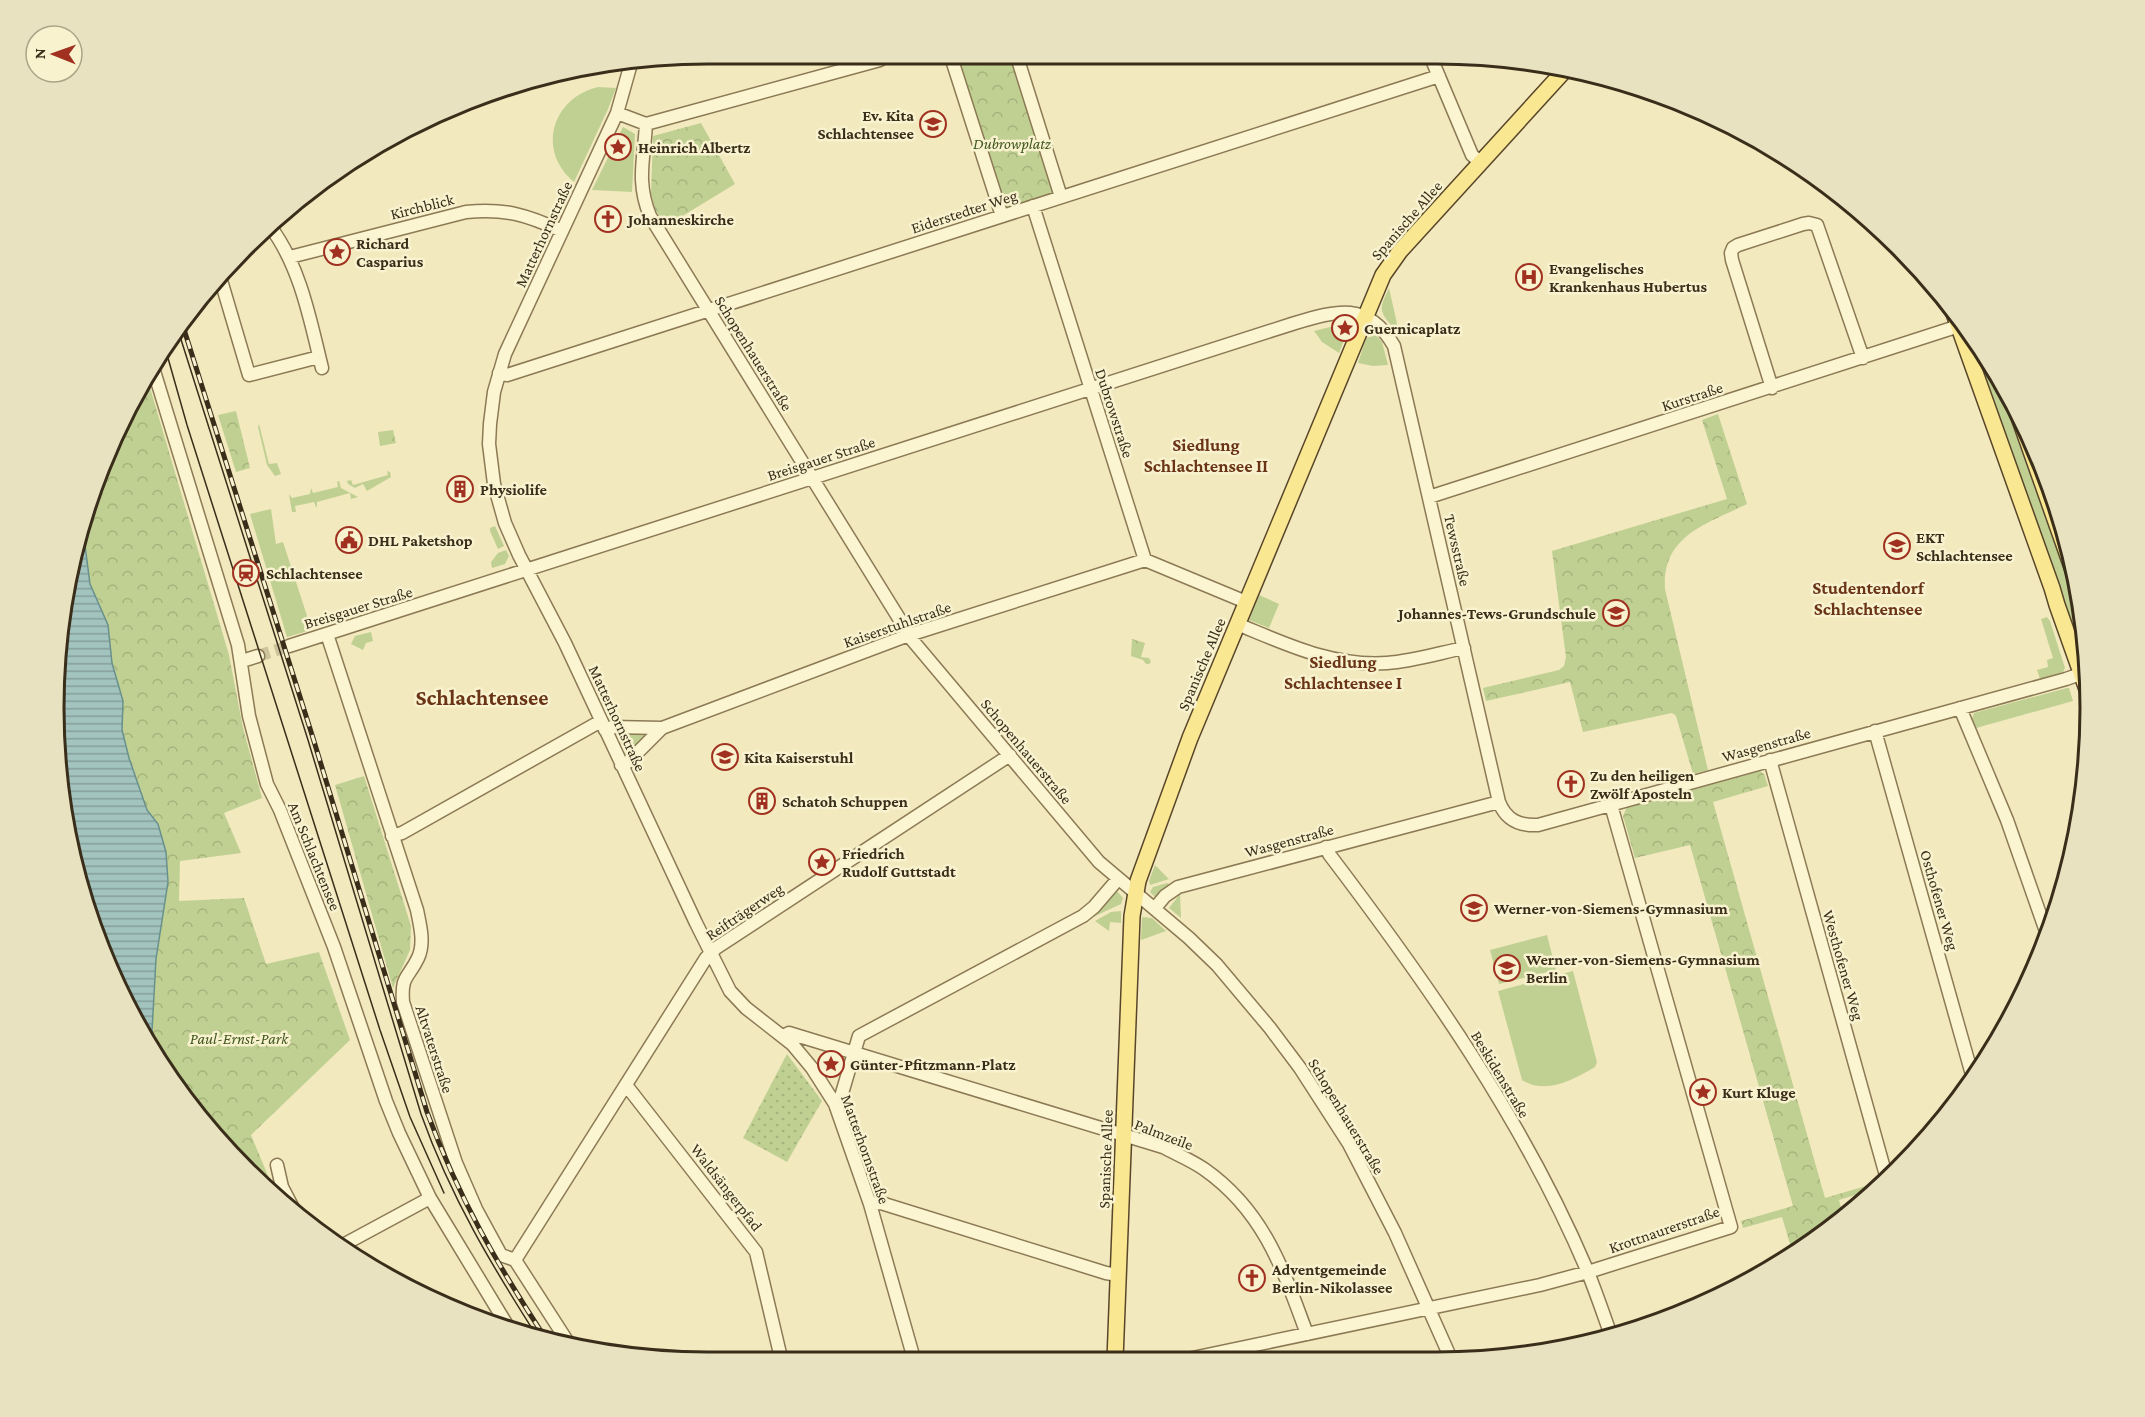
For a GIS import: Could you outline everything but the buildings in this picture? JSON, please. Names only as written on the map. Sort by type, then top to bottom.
[{"type":"main road","name":"Spanische Allee","points":[[1115,1352],[1131,929],[1136,892],[1148,855],[1190,738],[1376,289],[1390,263],[1559,76]]},
{"type":"main road","points":[[1970,348],[2052,588],[2078,655]]},
{"type":"street","points":[[617,113],[646,124],[865,64]]},
{"type":"street","points":[[953,64],[1002,216]]},
{"type":"street","points":[[1019,64],[1061,197]]},
{"type":"street","points":[[1434,64],[1472,155],[1480,162]]},
{"type":"street","name":"Matterhornstraße","points":[[629,69],[617,113],[505,354],[489,424],[490,461],[496,491],[505,523],[565,643],[730,991],[738,1001],[784,1036],[812,1068],[835,1104],[870,1204],[912,1352]]},
{"type":"street","name":"Eiderstedter Weg","points":[[499,373],[507,375],[1439,76]]},
{"type":"street","name":"Schopenhauerstraße","points":[[646,124],[641,183],[642,196],[650,216],[909,635],[1099,862],[1155,908],[1223,972],[1270,1028],[1300,1068],[1349,1144],[1395,1233],[1448,1352]]},
{"type":"street","name":"Dubrowstraße","points":[[1033,206],[1145,560]]},
{"type":"street","name":"Kirchblick","points":[[290,257],[473,211],[521,214],[562,231]]},
{"type":"street","points":[[1772,388],[1732,260],[1731,253],[1738,245],[1803,224],[1817,225],[1863,358]]},
{"type":"street","points":[[222,286],[249,375],[320,362],[298,278],[290,257],[274,233]]},
{"type":"street","name":"Breisgauer Straße","points":[[289,646],[1329,313],[1341,311],[1364,318]]},
{"type":"street","name":"Tewsstraße","points":[[1364,318],[1382,328],[1394,346],[1499,802]]},
{"type":"street","name":"Kurstraße","points":[[1429,497],[1955,327]]},
{"type":"street","name":"Am Schlachtensee","points":[[156,378],[242,661],[249,716],[267,784],[280,810],[334,947],[386,1101],[429,1198],[503,1319]]},
{"type":"street","points":[[1145,560],[1246,602]]},
{"type":"street","name":"Kaiserstuhlstraße","points":[[392,836],[402,833],[603,726],[662,728],[909,635],[1145,560]]},
{"type":"street","points":[[1237,624],[1307,652],[1344,661],[1387,663],[1464,648]]},
{"type":"street","name":"Altvaterstraße","points":[[327,634],[417,910],[422,935],[418,957],[404,978],[403,1002],[440,1118],[476,1209],[501,1255],[514,1260],[564,1336]]},
{"type":"street","points":[[242,661],[258,656]]},
{"type":"street","name":"Wasgenstraße","points":[[1155,908],[1178,887],[1499,802],[1509,818],[1520,824],[1530,825],[1611,805],[2079,675]]},
{"type":"street","points":[[1960,708],[2007,820],[2043,923]]},
{"type":"street","name":"Kaiserstuhlstraße","points":[[621,765],[628,762],[662,728]]},
{"type":"street","name":"Osthofener Weg","points":[[1875,731],[1970,1068]]},
{"type":"street","name":"Reifträgerweg","points":[[514,1260],[711,953],[1010,755]]},
{"type":"street","name":"Westhofener Weg","points":[[1770,760],[1885,1171]]},
{"type":"street","name":"Krottnaurerstraße","points":[[1221,1352],[1540,1285],[1731,1227],[1611,805]]},
{"type":"street","name":"Beskidenstraße","points":[[1326,847],[1446,1016],[1494,1093],[1545,1183],[1588,1272],[1609,1329]]},
{"type":"street","points":[[835,1104],[840,1100],[859,1036],[1083,916],[1094,907],[1118,879]]},
{"type":"street","name":"Palmzeile","points":[[784,1036],[789,1033],[854,1052],[1163,1147],[1193,1162],[1227,1186],[1266,1235],[1275,1252],[1307,1334]]},
{"type":"street","name":"Waldsängerpfad","points":[[626,1085],[756,1252],[780,1352]]},
{"type":"street","points":[[277,1165],[286,1195]]},
{"type":"street","points":[[348,1242],[429,1198]]},
{"type":"street","points":[[870,1204],[881,1203],[1118,1275]]},
{"type":"green space","name":"Dubrowplatz","points":[[957,64],[1015,64],[1054,192],[1051,195],[1006,209]]},
{"type":"green space","points":[[598,87],[616,88],[574,182],[562,169],[555,156],[554,127],[560,114],[570,102],[582,93]]},
{"type":"green space","points":[[701,123],[735,184],[666,226],[655,209],[651,194],[653,136]]},
{"type":"green space","points":[[623,127],[635,134],[632,192],[592,190]]},
{"type":"green space","points":[[1389,288],[1400,337],[1382,311],[1382,303]]},
{"type":"green space","points":[[1342,324],[1346,335],[1339,353],[1322,342],[1314,331]]},
{"type":"green space","points":[[1376,335],[1382,342],[1388,365],[1373,366],[1358,363],[1366,338]]},
{"type":"green space","points":[[1973,352],[2014,424],[2027,452],[2059,544],[2077,644]]},
{"type":"green space","name":"Paul-Ernst-Park","points":[[150,388],[229,655],[243,728],[262,798],[224,813],[241,853],[180,861],[179,901],[244,898],[266,964],[319,952],[350,1040],[251,1135],[270,1180],[224,1133],[198,1101],[152,1032],[156,959],[168,882],[158,824],[147,810],[122,730],[123,701],[112,663],[108,625],[90,584],[86,542],[114,462]]},
{"type":"green space","points":[[236,411],[250,468],[236,472],[218,415]]},
{"type":"green space","points":[[1718,414],[1747,504],[1703,525],[1679,544],[1671,556],[1666,571],[1665,589],[1708,770],[1693,774],[1676,716],[1672,713],[1583,732],[1570,682],[1486,701],[1483,688],[1559,670],[1564,666],[1566,657],[1552,551],[1727,499],[1702,420]]},
{"type":"green space","points":[[259,424],[269,464],[277,463],[281,474],[275,476],[267,465]]},
{"type":"green space","points":[[393,430],[396,443],[380,446],[378,432]]},
{"type":"green space","points":[[387,471],[390,472],[391,477],[367,491],[363,484],[355,488],[347,481],[351,480],[353,485],[388,475]]},
{"type":"green space","points":[[339,481],[341,488],[358,497],[351,499],[350,493],[317,502],[317,507],[314,502],[295,506],[296,512],[292,512],[289,494],[292,498],[310,494],[311,488],[313,493],[338,487],[337,482]]},
{"type":"green space","points":[[271,509],[276,544],[283,542],[310,625],[308,631],[287,637],[250,514]]},
{"type":"green space","points":[[495,526],[504,546],[498,549],[490,531],[490,528]]},
{"type":"green space","points":[[506,550],[509,556],[505,564],[492,568],[491,562],[498,553]]},
{"type":"green space","points":[[1259,595],[1279,604],[1269,628],[1249,620]]},
{"type":"green space","points":[[2047,617],[2065,668],[2063,672],[2040,679],[2037,670],[2048,667],[2047,660],[2053,658],[2041,619]]},
{"type":"green space","points":[[371,632],[373,641],[366,643],[363,650],[351,644],[355,636]]},
{"type":"green space","points":[[1132,639],[1145,643],[1141,657],[1149,658],[1151,662],[1149,664],[1131,656]]},
{"type":"green space","points":[[2069,688],[2073,701],[1976,728],[1972,719],[1974,713]]},
{"type":"green space","points":[[616,732],[650,732],[627,757]]},
{"type":"green space","points":[[1760,771],[1764,774],[1768,786],[1713,802],[1825,1198],[1870,1185],[1861,1193],[1839,1200],[1841,1209],[1791,1246],[1782,1217],[1743,1228],[1741,1221],[1793,1206],[1690,845],[1635,858],[1623,816],[1627,807]]},
{"type":"green space","points":[[364,776],[411,926],[410,950],[393,988],[335,785]]},
{"type":"green space","points":[[1155,865],[1169,879],[1150,885],[1149,881]]},
{"type":"green space","points":[[1167,883],[1171,885],[1156,898],[1150,892],[1153,887]]},
{"type":"green space","points":[[1116,890],[1123,898],[1121,904],[1091,918]]},
{"type":"green space","points":[[1180,894],[1181,918],[1169,908]]},
{"type":"green space","points":[[1121,911],[1121,923],[1110,922],[1109,931],[1095,921],[1111,912]]},
{"type":"green space","points":[[1142,917],[1152,918],[1166,931],[1141,940]]},
{"type":"green space","points":[[1547,935],[1556,970],[1499,984],[1490,950]]},
{"type":"green space","points":[[1573,971],[1597,1062],[1595,1067],[1569,1081],[1550,1086],[1531,1084],[1522,1080],[1498,991]]},
{"type":"green space","points":[[787,1054],[822,1101],[787,1162],[743,1138]]},
{"type":"water","points":[[85,546],[90,584],[108,625],[112,663],[123,701],[122,730],[129,758],[147,810],[158,824],[166,852],[168,882],[156,959],[152,1032],[131,993],[99,916],[86,875],[70,793],[64,708],[66,666],[70,624]]},
{"type":"tunnel","points":[[258,656],[289,646]]},
{"type":"tram line","points":[[181,340],[308,740],[421,1114],[459,1203],[505,1286],[532,1328]]},
{"type":"tram line","points":[[168,359],[187,425],[380,1030],[410,1117],[444,1193]]},
{"type":"railway","points":[[185,334],[313,738],[427,1112],[466,1203],[512,1286],[541,1331]]},
{"type":"place","name":"Ev. Kita Schlachtensee","points":[[933,124]]},
{"type":"place","name":"Heinrich Albertz","points":[[618,147]]},
{"type":"place","name":"Johanneskirche","points":[[608,219]]},
{"type":"place","name":"Richard Casparius","points":[[337,252]]},
{"type":"place","name":"Evangelisches Krankenhaus Hubertus","points":[[1529,277]]},
{"type":"place","name":"Guernicaplatz","points":[[1345,328]]},
{"type":"place","name":"Physiolife","points":[[460,489]]},
{"type":"place","name":"DHL Paketshop","points":[[349,540]]},
{"type":"place","name":"EKT Schlachtensee","points":[[1897,546]]},
{"type":"place","name":"Schlachtensee","points":[[246,573]]},
{"type":"place","name":"Johannes-Tews-Grundschule","points":[[1616,613]]},
{"type":"place","name":"Kita Kaiserstuhl","points":[[725,757]]},
{"type":"place","name":"Zu den heiligen Zwölf Aposteln","points":[[1571,784]]},
{"type":"place","name":"Schatoh Schuppen","points":[[762,801]]},
{"type":"place","name":"Friedrich Rudolf Guttstadt","points":[[822,862]]},
{"type":"place","name":"Werner-von-Siemens-Gymnasium","points":[[1474,908]]},
{"type":"place","name":"Werner-von-Siemens-Gymnasium Berlin","points":[[1507,968]]},
{"type":"place","name":"Günter-Pfitzmann-Platz","points":[[831,1064]]},
{"type":"place","name":"Kurt Kluge","points":[[1703,1092]]},
{"type":"place","name":"Adventgemeinde Berlin-Nikolassee","points":[[1252,1278]]},
{"type":"district","name":"Siedlung Schlachtensee II","points":[[1206,455]]},
{"type":"district","name":"Studentendorf Schlachtensee","points":[[1868,598]]},
{"type":"district","name":"Siedlung Schlachtensee I","points":[[1343,672]]},
{"type":"district","name":"Schlachtensee","points":[[482,697]]}]
